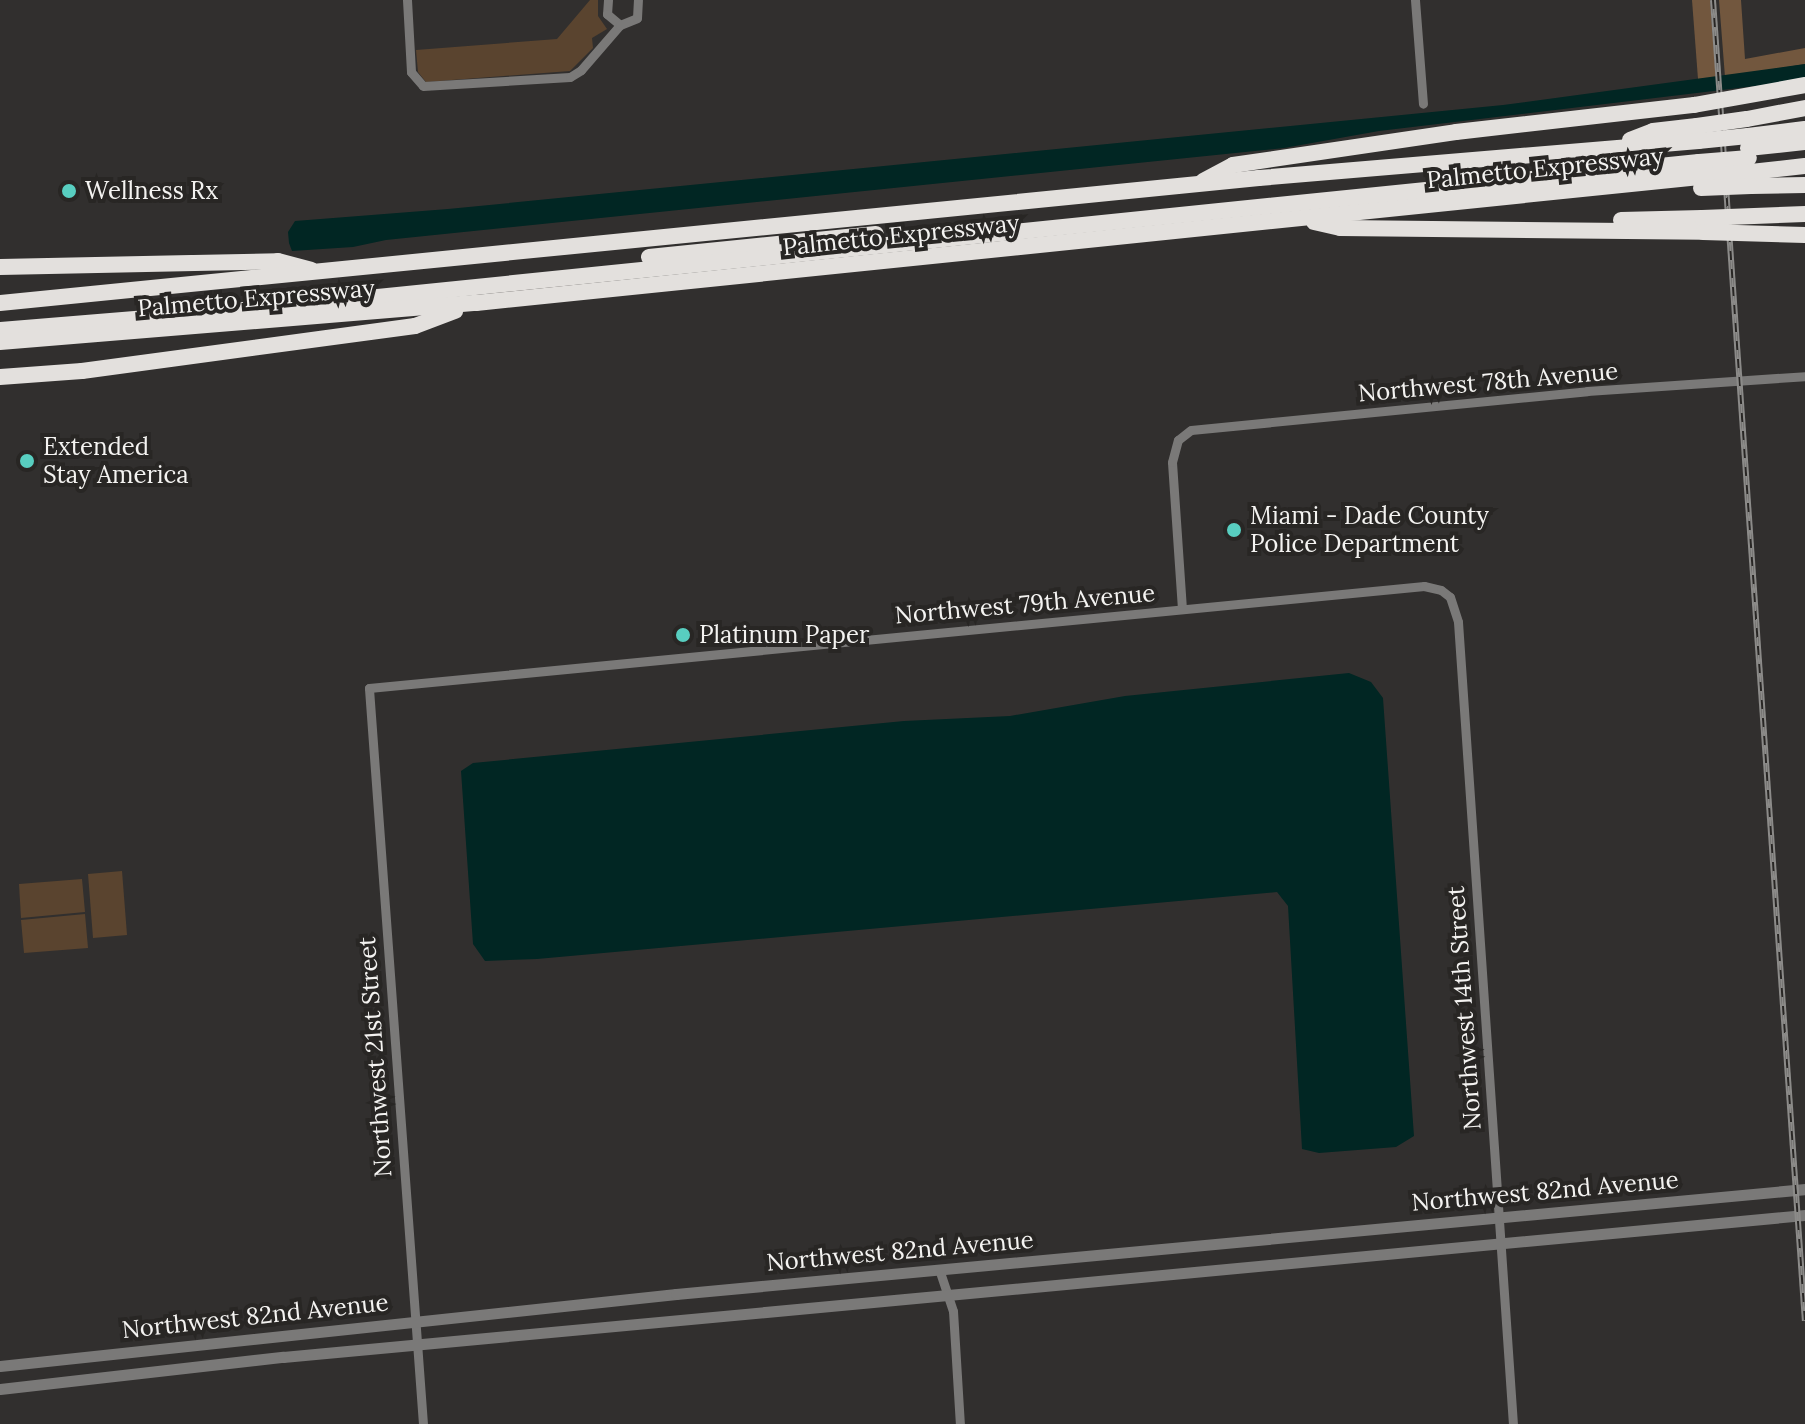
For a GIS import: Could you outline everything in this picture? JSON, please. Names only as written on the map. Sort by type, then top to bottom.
[{"type":"highway","points":[[1194,185],[1233,165],[1456,132],[1694,105],[1805,85]]},
{"type":"highway","points":[[1749,153],[1805,108]]},
{"type":"highway","name":"Palmetto Expressway","points":[[0,303],[1609,147],[1699,158],[1749,153],[1805,129]]},
{"type":"highway","points":[[1749,153],[1805,142]]},
{"type":"highway","points":[[0,319],[421,282],[1749,153],[1805,152]]},
{"type":"highway","points":[[1749,153],[1805,185]]},
{"type":"highway","name":"Palmetto Expressway","points":[[1749,153],[1805,166]]},
{"type":"highway","points":[[0,330],[289,306],[1699,158]]},
{"type":"highway","name":"Palmetto Expressway","points":[[0,342],[476,303],[1677,179],[1699,158]]},
{"type":"highway","points":[[1295,219],[1340,228],[1536,228],[1703,225],[1805,214]]},
{"type":"highway","points":[[1703,225],[1805,235]]},
{"type":"highway","points":[[0,267],[278,261],[320,272]]},
{"type":"highway","points":[[0,377],[82,371],[415,326],[476,303]]},
{"type":"street","points":[[407,0],[411,72],[423,86],[570,77],[581,70],[620,25],[637,18],[639,1]]},
{"type":"street","points":[[608,0],[607,14],[620,25]]},
{"type":"street","points":[[1415,0],[1423,104]]},
{"type":"street","name":"Northwest 78th Avenue","points":[[1182,609],[1172,462],[1178,440],[1191,430],[1587,391],[1805,376]]},
{"type":"street","name":"Northwest 79th Avenue","points":[[369,688],[1417,586],[1445,593]]},
{"type":"street","name":"Northwest 14th Street","points":[[1445,593],[1454,602],[1458,622],[1513,1424]]},
{"type":"street","name":"Northwest 21st Street","points":[[369,688],[423,1424]]},
{"type":"street","name":"Northwest 82nd Avenue","points":[[0,1366],[415,1320],[1805,1189]]},
{"type":"street","name":"Northwest 82nd Avenue","points":[[0,1389],[948,1293],[1805,1215]]},
{"type":"street","points":[[939,1269],[953,1311],[960,1424]]},
{"type":"street","points":[[141,1350],[143,1373]]},
{"type":"shaded area","points":[[590,0],[598,0],[598,16],[607,29],[592,38],[593,48],[570,71],[426,82],[418,72],[416,50],[557,39]]},
{"type":"shaded area","points":[[1692,0],[1710,0],[1716,78],[1698,79]]},
{"type":"shaded area","points":[[1719,0],[1741,0],[1745,59],[1805,48],[1805,64],[1725,77]]},
{"type":"shaded area","points":[[122,871],[127,935],[93,938],[88,874]]},
{"type":"shaded area","points":[[82,879],[85,912],[21,918],[19,884]]},
{"type":"shaded area","points":[[85,914],[88,948],[24,953],[21,920]]},
{"type":"water","points":[[1805,64],[1805,80],[1379,131],[1284,148],[386,240],[353,247],[292,251],[289,243],[288,232],[295,221],[448,209],[1503,105]]},
{"type":"water","points":[[1349,673],[1371,682],[1383,698],[1414,1136],[1396,1147],[1319,1153],[1302,1149],[1288,906],[1277,892],[537,959],[485,961],[473,944],[461,771],[473,763],[904,721],[1010,716],[1125,696]]},
{"type":"railway","points":[[1713,0],[1805,1321]]},
{"type":"place","name":"Wellness Rx","points":[[69,191]]},
{"type":"place","name":"Extended Stay America","points":[[27,461]]},
{"type":"place","name":"Miami - Dade County Police Department","points":[[1234,530]]},
{"type":"place","name":"Platinum Paper","points":[[683,635]]}]
